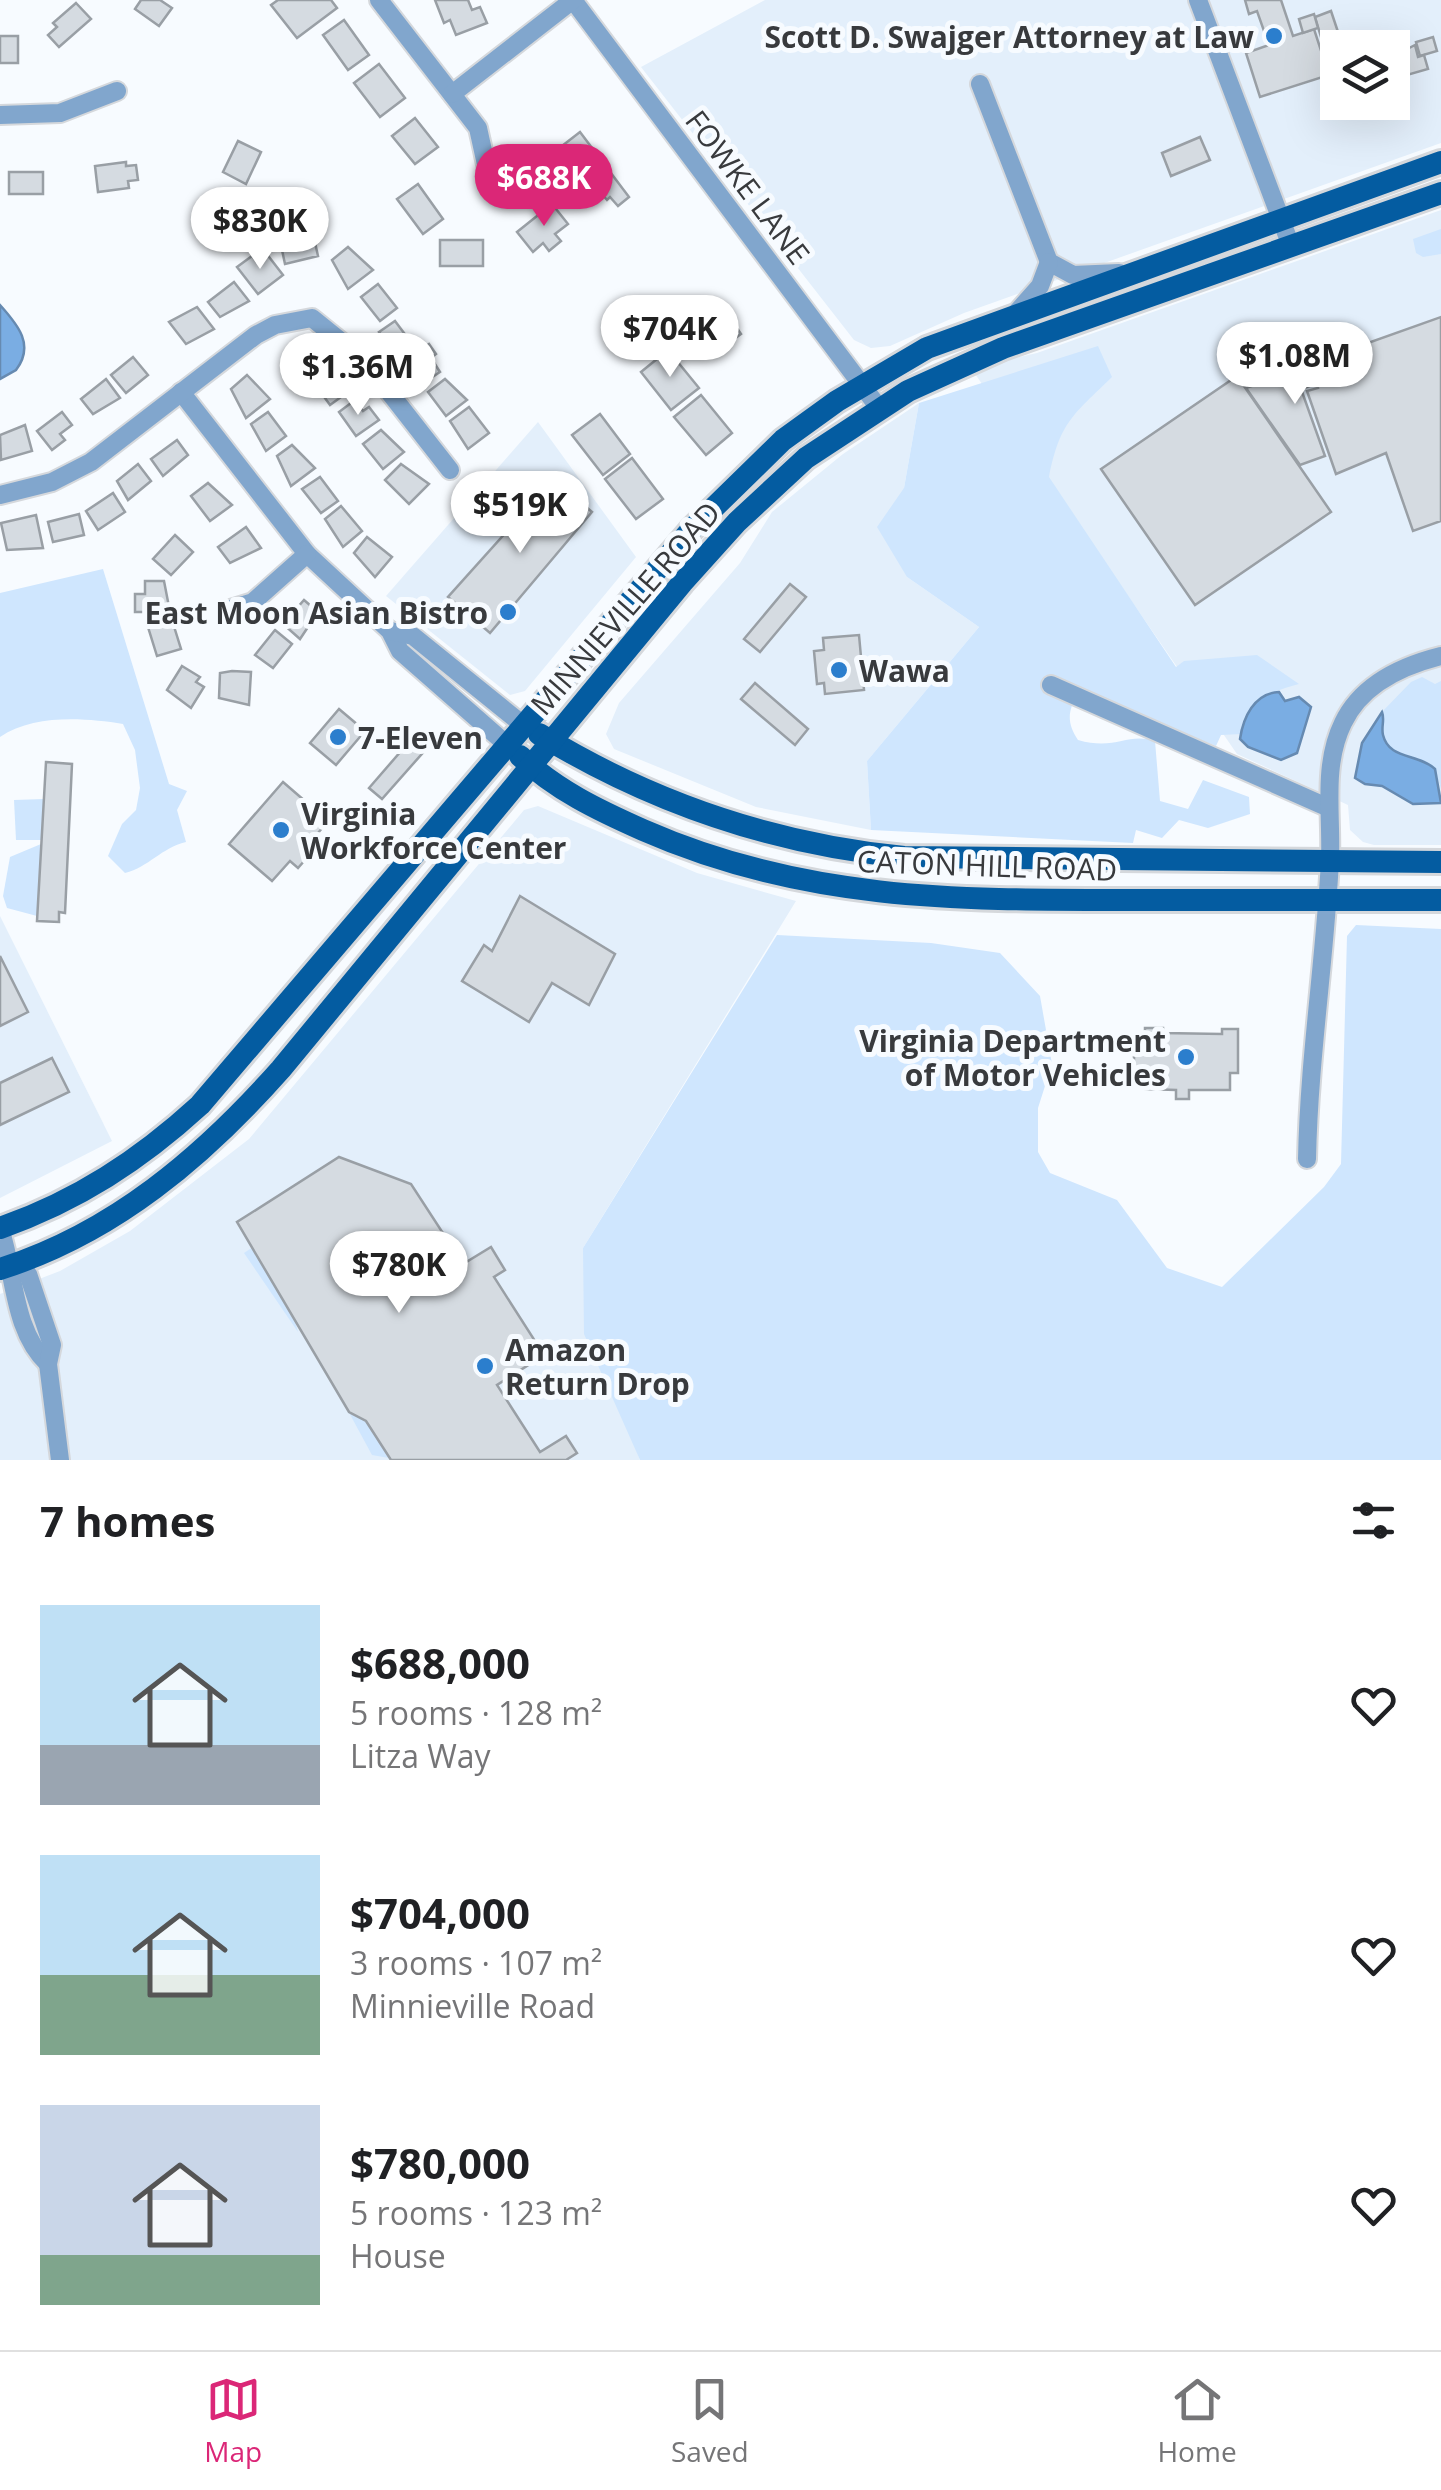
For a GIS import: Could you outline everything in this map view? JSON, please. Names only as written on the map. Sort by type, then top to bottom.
[{"type":"main road","name":"MINNIEVILLE ROAD","points":[[0,1229],[42,1213],[105,1179],[200,1105],[522,724],[745,473],[793,432],[926,348],[1441,162]]},
{"type":"main road","name":"MINNIEVILLE ROAD","points":[[6,1267],[132,1206],[216,1139],[281,1069],[529,765],[737,522],[806,458],[880,408],[990,353],[1441,193]]},
{"type":"main road","name":"CATON HILL ROAD","points":[[522,724],[705,815],[795,842],[854,852],[904,858],[1441,862]]},
{"type":"main road","name":"CATON HILL ROAD","points":[[506,744],[554,786],[664,839],[732,864],[842,890],[943,899],[1441,900]]},
{"type":"street","points":[[379,0],[478,128],[490,178]]},
{"type":"street","points":[[452,94],[573,0]]},
{"type":"street","name":"FOWKE LANE","points":[[573,0],[880,408]]},
{"type":"street","points":[[1198,0],[1291,246]]},
{"type":"street","points":[[980,84],[1049,262],[1040,286],[1017,312]]},
{"type":"street","points":[[0,114],[60,113],[117,91]]},
{"type":"street","points":[[1049,262],[1077,276],[1127,273]]},
{"type":"street","points":[[0,495],[70,474],[256,335],[286,322],[312,318],[364,360],[450,470]]},
{"type":"street","points":[[182,392],[307,554],[390,630],[400,651],[506,744]]},
{"type":"street","points":[[224,611],[264,594],[307,554]]},
{"type":"street","points":[[390,630],[413,636],[522,724]]},
{"type":"street","points":[[1307,1159],[1324,900],[1330,863],[1332,755],[1352,708],[1394,673],[1441,656]]},
{"type":"street","points":[[1051,685],[1330,808]]},
{"type":"street","points":[[0,1229],[6,1267],[28,1274],[48,1325],[52,1345],[48,1364],[60,1460]]},
{"type":"shaded area","points":[[765,0],[1441,0],[1441,143],[964,313],[890,346],[871,348],[854,340],[641,67]]},
{"type":"shaded area","points":[[1441,210],[1441,845],[1374,845],[1363,842],[1350,830],[1348,805],[1237,754],[971,368],[1037,353]]},
{"type":"shaded area","points":[[1441,229],[1441,254],[1423,257],[1416,253],[1413,239]]},
{"type":"shaded area","points":[[1098,346],[1112,377],[1063,431],[1049,477],[1176,667],[1184,661],[1257,655],[1299,684],[1260,700],[1246,714],[1241,734],[1221,735],[1216,746],[1079,690],[1071,709],[1071,727],[1078,740],[1091,743],[1155,741],[1160,801],[1188,809],[1203,780],[1249,797],[1250,814],[1208,828],[1179,820],[1162,838],[1136,830],[1133,843],[871,830],[867,761],[979,627],[907,577],[877,527],[904,488],[919,403]]},
{"type":"shaded area","points":[[919,403],[904,488],[907,577],[979,627],[867,761],[871,830],[756,807],[614,749],[606,734],[619,703],[740,563],[772,512],[843,454]]},
{"type":"shaded area","points":[[538,422],[636,557],[525,691],[510,695],[386,596]]},
{"type":"shaded area","points":[[103,569],[169,784],[187,791],[177,810],[186,842],[125,873],[108,856],[122,824],[136,810],[140,788],[135,750],[123,724],[76,719],[44,721],[0,737],[0,593]]},
{"type":"shaded area","points":[[1422,677],[1435,684],[1441,681],[1441,789],[1435,769],[1391,749],[1383,736],[1382,712],[1411,682]]},
{"type":"shaded area","points":[[44,799],[41,840],[16,840],[14,800]]},
{"type":"shaded area","points":[[538,806],[697,873],[796,901],[583,1248],[626,1423],[640,1460],[0,1460],[0,1294],[60,1271],[130,1231],[249,1139],[524,810]]},
{"type":"shaded area","points":[[41,844],[37,916],[7,908],[3,896],[10,857]]},
{"type":"shaded area","points":[[0,916],[112,1141],[0,1198]]},
{"type":"shaded area","points":[[1356,925],[1441,929],[1441,1460],[640,1460],[584,1334],[583,1248],[777,935],[931,943],[1000,953],[1040,996],[1052,1064],[1038,1108],[1038,1152],[1050,1173],[1117,1200],[1167,1268],[1222,1287],[1324,1187],[1341,1164],[1347,936]]},
{"type":"shaded area","points":[[253,1247],[293,1314],[298,1332],[244,1253]]},
{"type":"shaded area","points":[[346,1407],[366,1421],[389,1458],[372,1455]]},
{"type":"water","points":[[0,305],[18,328],[24,352],[16,370],[0,379]]},
{"type":"water","points":[[1279,692],[1285,701],[1299,697],[1311,707],[1297,753],[1281,760],[1248,747],[1240,739],[1251,708],[1270,693]]},
{"type":"water","points":[[1382,712],[1386,743],[1398,753],[1435,769],[1441,803],[1413,804],[1382,786],[1355,778],[1362,743]]},
{"type":"building","points":[[141,0],[160,0],[172,8],[159,26],[135,9]]},
{"type":"building","points":[[278,0],[331,0],[337,8],[297,38],[271,5]]},
{"type":"building","points":[[435,0],[468,0],[472,10],[480,7],[487,23],[456,35],[450,20],[444,23]]},
{"type":"building","points":[[1245,0],[1281,0],[1293,36],[1314,29],[1320,47],[1320,78],[1260,97],[1246,53],[1269,45],[1257,11],[1249,14]]},
{"type":"building","points":[[76,3],[91,19],[59,47],[48,35],[57,27],[53,23]]},
{"type":"building","points":[[1331,11],[1337,30],[1320,30],[1320,34],[1315,17]]},
{"type":"building","points":[[1314,14],[1318,28],[1303,33],[1299,19]]},
{"type":"building","points":[[344,20],[369,55],[348,70],[323,35]]},
{"type":"building","points":[[0,36],[18,36],[18,63],[0,63]]},
{"type":"building","points":[[1433,37],[1437,51],[1420,56],[1416,42]]},
{"type":"building","points":[[1415,45],[1418,57],[1424,55],[1428,69],[1410,74],[1410,48]]},
{"type":"building","points":[[379,64],[405,98],[380,117],[354,83]]},
{"type":"building","points":[[415,118],[438,147],[415,164],[392,136]]},
{"type":"building","points":[[580,132],[629,197],[618,206],[610,197],[607,200],[562,146]]},
{"type":"building","points":[[1200,137],[1210,160],[1171,176],[1162,153]]},
{"type":"building","points":[[238,141],[261,152],[246,184],[223,172]]},
{"type":"building","points":[[126,162],[126,166],[136,165],[138,180],[128,181],[129,188],[98,192],[95,166]]},
{"type":"building","points":[[9,172],[43,172],[43,194],[9,194]]},
{"type":"building","points":[[418,184],[443,219],[423,234],[397,199]]},
{"type":"building","points":[[552,204],[568,224],[555,234],[561,241],[549,251],[543,243],[533,252],[517,232]]},
{"type":"building","points":[[296,227],[297,232],[312,229],[318,256],[285,264],[279,236]]},
{"type":"building","points":[[440,240],[483,240],[483,266],[440,266]]},
{"type":"building","points":[[348,247],[373,270],[348,289],[332,260]]},
{"type":"building","points":[[266,253],[283,275],[258,294],[237,267],[252,256],[256,261]]},
{"type":"building","points":[[234,282],[249,301],[220,317],[208,302]]},
{"type":"building","points":[[378,284],[397,308],[380,321],[361,297]]},
{"type":"building","points":[[197,307],[214,329],[186,344],[169,322]]},
{"type":"building","points":[[1441,317],[1441,521],[1413,531],[1386,453],[1336,474],[1307,391],[1318,388],[1316,381],[1333,375],[1335,381],[1358,376],[1353,362],[1369,357],[1365,344]]},
{"type":"building","points":[[395,321],[413,345],[398,356],[379,332]]},
{"type":"building","points":[[732,321],[741,334],[719,350],[710,337]]},
{"type":"building","points":[[429,344],[436,354],[427,361],[433,361],[440,372],[419,386],[403,362]]},
{"type":"building","points":[[668,350],[699,388],[671,410],[641,372]]},
{"type":"building","points":[[1338,355],[1344,374],[1301,389],[1325,456],[1300,465],[1246,388]]},
{"type":"building","points":[[133,357],[148,375],[126,393],[111,375]]},
{"type":"building","points":[[328,369],[338,382],[344,377],[352,389],[330,405],[312,380]]},
{"type":"building","points":[[247,375],[270,399],[246,418],[231,389]]},
{"type":"building","points":[[1237,376],[1331,512],[1195,605],[1101,469]]},
{"type":"building","points":[[106,379],[120,398],[93,414],[81,399]]},
{"type":"building","points":[[445,379],[467,400],[446,416],[428,392]]},
{"type":"building","points":[[701,395],[732,433],[706,455],[674,417]]},
{"type":"building","points":[[355,400],[363,411],[369,407],[379,420],[356,436],[339,412]]},
{"type":"building","points":[[469,407],[489,433],[468,449],[450,421]]},
{"type":"building","points":[[62,412],[72,425],[60,434],[65,440],[52,450],[37,431]]},
{"type":"building","points":[[268,412],[286,436],[266,451],[251,424]]},
{"type":"building","points":[[600,414],[630,454],[603,475],[572,435]]},
{"type":"building","points":[[25,425],[32,451],[1,460],[0,435]]},
{"type":"building","points":[[381,430],[404,452],[383,469],[363,444]]},
{"type":"building","points":[[177,440],[188,455],[163,476],[151,459]]},
{"type":"building","points":[[292,445],[315,468],[291,486],[277,456]]},
{"type":"building","points":[[632,458],[663,499],[636,519],[605,479]]},
{"type":"building","points":[[138,464],[151,481],[128,500],[117,481]]},
{"type":"building","points":[[401,464],[429,484],[409,504],[385,480]]},
{"type":"building","points":[[320,477],[338,501],[321,513],[302,489]]},
{"type":"building","points":[[554,479],[592,512],[490,633],[448,597]]},
{"type":"building","points":[[208,483],[232,505],[210,521],[191,496]]},
{"type":"building","points":[[113,493],[125,512],[98,530],[86,511]]},
{"type":"building","points":[[341,506],[362,531],[343,547],[325,519]]},
{"type":"building","points":[[79,514],[84,535],[53,542],[48,522]]},
{"type":"building","points":[[36,515],[43,548],[7,550],[1,523]]},
{"type":"building","points":[[246,527],[261,548],[230,563],[218,547]]},
{"type":"building","points":[[175,535],[193,552],[171,575],[153,559]]},
{"type":"building","points":[[367,537],[392,557],[375,577],[354,553]]},
{"type":"building","points":[[145,581],[164,581],[170,612],[135,612],[135,594],[145,594]]},
{"type":"building","name":"Wawa","points":[[790,584],[806,597],[760,652],[744,639]]},
{"type":"building","points":[[304,600],[318,612],[300,639],[283,624]]},
{"type":"building","points":[[172,620],[181,649],[157,656],[148,627]]},
{"type":"building","points":[[275,630],[292,644],[273,668],[255,655]]},
{"type":"building","name":"Wawa","points":[[859,635],[864,690],[825,694],[824,683],[817,684],[814,651],[824,650],[823,638]]},
{"type":"building","points":[[182,666],[200,677],[196,682],[204,687],[191,708],[167,690]]},
{"type":"building","points":[[251,672],[249,705],[219,698],[220,673]]},
{"type":"building","name":"Wawa","points":[[755,683],[808,729],[795,745],[741,699]]},
{"type":"building","name":"7-Eleven","points":[[339,709],[365,731],[336,765],[310,743]]},
{"type":"building","name":"7-Eleven","points":[[415,735],[428,747],[382,799],[369,788]]},
{"type":"building","points":[[46,762],[72,764],[65,913],[59,912],[59,922],[37,921]]},
{"type":"building","name":"Virginia Workforce Center","points":[[283,782],[328,821],[313,839],[319,844],[298,868],[290,861],[272,881],[229,844]]},
{"type":"building","points":[[520,896],[615,954],[589,1005],[552,983],[529,1022],[462,981],[484,945],[492,951]]},
{"type":"building","points":[[0,956],[28,1012],[0,1026]]},
{"type":"building","name":"Virginia Department of Motor Vehicles","points":[[1145,1028],[1163,1028],[1163,1033],[1222,1034],[1222,1029],[1238,1029],[1238,1073],[1230,1073],[1230,1090],[1189,1090],[1189,1099],[1176,1099],[1176,1090],[1145,1089],[1145,1081],[1134,1081],[1134,1041],[1145,1041]]},
{"type":"building","points":[[52,1058],[69,1092],[0,1125],[0,1083]]},
{"type":"building","points":[[339,1157],[411,1184],[463,1264],[491,1247],[505,1270],[494,1277],[544,1355],[497,1385],[540,1452],[566,1436],[577,1453],[566,1460],[391,1460],[366,1421],[349,1412],[237,1222]]},
{"type":"place","name":"Scott D. Swajger Attorney at Law","points":[[1274,36]]},
{"type":"place","name":"East Moon Asian Bistro","points":[[508,612]]},
{"type":"place","name":"Wawa","points":[[839,670]]},
{"type":"place","name":"7-Eleven","points":[[338,737]]},
{"type":"place","name":"Virginia Workforce Center","points":[[281,830]]},
{"type":"place","name":"Virginia Department of Motor Vehicles","points":[[1186,1057]]},
{"type":"place","name":"Amazon Return Drop","points":[[485,1366]]}]
